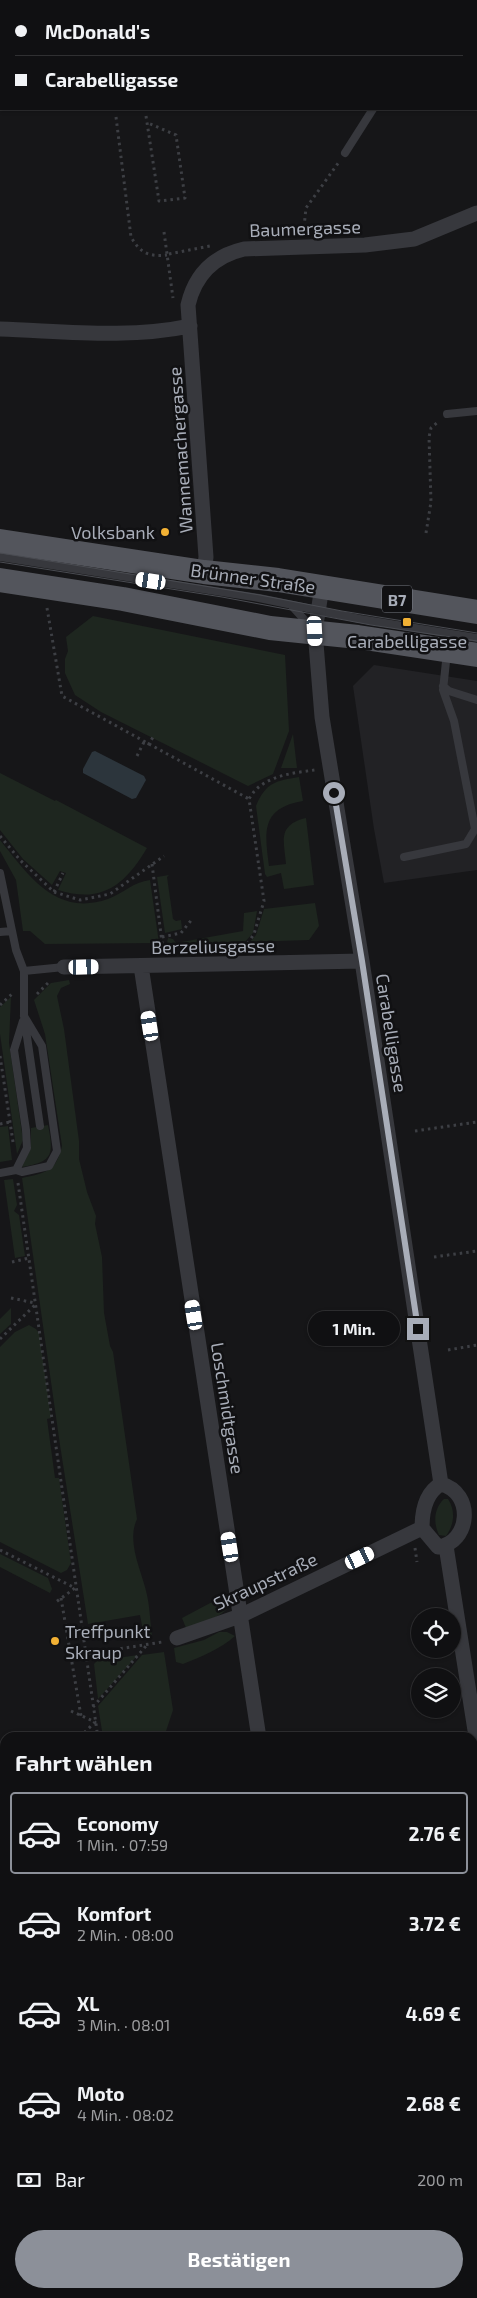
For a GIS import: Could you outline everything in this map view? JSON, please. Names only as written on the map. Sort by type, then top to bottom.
[{"type":"main road","name":"Brünner Straße","points":[[0,541],[204,572],[322,587],[477,612]]},
{"type":"main road","points":[[0,580],[124,599],[270,628],[317,621],[477,655]]},
{"type":"street","name":"Baumergasse","points":[[183,327],[192,290],[198,279],[216,260],[231,252],[244,249],[365,246],[414,239],[477,213]]},
{"type":"street","points":[[0,329],[119,332],[183,327]]},
{"type":"street","name":"Wannemachergasse","points":[[183,327],[206,557],[204,572]]},
{"type":"street","name":"Carabelligasse","points":[[322,587],[317,621],[322,717],[362,961],[441,1484]]},
{"type":"street","name":"Berzeliusgasse","points":[[64,967],[362,961]]},
{"type":"street","name":"Loschmidtgasse","points":[[141,966],[258,1732]]},
{"type":"street","points":[[441,1484],[451,1486],[471,1506],[455,1539],[446,1546],[438,1546],[422,1528],[422,1511],[428,1496],[434,1488],[441,1484]]},
{"type":"street","name":"Skraupstraße","points":[[178,1638],[240,1616],[422,1528]]},
{"type":"street","points":[[446,1546],[475,1732]]},
{"type":"lane","points":[[345,153],[372,110]]},
{"type":"lane","points":[[447,414],[477,411]]},
{"type":"lane","points":[[0,557],[291,605],[317,621],[477,638]]},
{"type":"lane","points":[[291,605],[317,621]]},
{"type":"lane","points":[[404,856],[466,844],[475,829],[454,720],[443,688],[447,650]]},
{"type":"lane","points":[[443,688],[477,700]]},
{"type":"lane","points":[[0,873],[7,897],[12,931],[24,971],[22,985],[25,1004],[24,1016],[14,1050],[26,1130],[26,1148],[16,1170]]},
{"type":"lane","points":[[0,932],[12,931]]},
{"type":"lane","points":[[24,971],[64,967]]},
{"type":"lane","points":[[24,1016],[40,1126]]},
{"type":"lane","points":[[0,1173],[16,1170],[22,1172],[49,1166],[57,1150],[42,1046],[24,1016]]},
{"type":"path","points":[[146,116],[159,202],[185,198],[176,135],[148,123]]},
{"type":"path","points":[[116,117],[131,237],[142,252],[148,255],[167,255]]},
{"type":"path","points":[[302,247],[306,208],[345,153]]},
{"type":"path","points":[[164,232],[167,255],[183,327]]},
{"type":"path","points":[[426,533],[431,502],[429,438],[431,428],[447,414]]},
{"type":"path","points":[[47,607],[62,696],[249,799]]},
{"type":"path","points":[[149,744],[152,737]]},
{"type":"path","points":[[137,756],[144,742]]},
{"type":"path","points":[[242,964],[244,947],[254,934],[264,901],[249,799],[253,792],[270,780],[300,772],[330,768]]},
{"type":"path","points":[[0,836],[20,860],[54,892],[80,900],[110,894],[164,856]]},
{"type":"path","points":[[152,864],[165,965]]},
{"type":"path","points":[[54,892],[63,873]]},
{"type":"path","points":[[162,938],[181,933],[192,918]]},
{"type":"path","points":[[25,1004],[64,967]]},
{"type":"path","points":[[0,1056],[97,1732]]},
{"type":"path","points":[[415,1131],[477,1120]]},
{"type":"path","points":[[0,1124],[10,1122]]},
{"type":"path","points":[[434,1258],[477,1251]]},
{"type":"path","points":[[12,1262],[29,1258]]},
{"type":"path","points":[[11,1298],[36,1304]]},
{"type":"path","points":[[0,1339],[36,1304]]},
{"type":"path","points":[[448,1350],[477,1345]]},
{"type":"path","points":[[0,1550],[75,1588]]},
{"type":"path","points":[[56,1602],[75,1588]]},
{"type":"path","points":[[61,1598],[81,1716]]},
{"type":"path","points":[[70,1656],[147,1645],[178,1638]]},
{"type":"path","points":[[93,1708],[147,1645]]},
{"type":"path","points":[[71,1711],[95,1722]]},
{"type":"path","points":[[85,1732],[95,1722]]},
{"type":"shaded area","points":[[93,616],[285,655],[289,731],[273,774],[248,786],[101,712],[75,695],[65,673],[65,659],[68,651],[66,637]]},
{"type":"shaded area","points":[[374,665],[477,681],[477,870],[384,883],[353,686]]},
{"type":"shaded area","points":[[293,734],[297,768],[281,768]]},
{"type":"shaded area","points":[[95,751],[144,776],[146,780],[136,798],[132,799],[83,773],[83,769],[92,752]]},
{"type":"shaded area","points":[[0,773],[147,848],[130,872],[111,888],[100,893],[87,895],[58,890],[66,873],[60,871],[52,885],[23,859],[0,830]]},
{"type":"shaded area","points":[[299,777],[303,801],[280,809],[273,815],[269,823],[266,842],[269,866],[286,864],[284,835],[286,830],[290,825],[306,818],[314,885],[284,889],[281,873],[267,877],[265,874],[256,806],[268,787],[284,780]]},
{"type":"shaded area","points":[[0,840],[22,867],[45,890],[59,898],[73,902],[90,903],[108,899],[139,883],[150,880],[159,943],[45,944],[30,931],[23,931],[16,880],[0,851]]},
{"type":"shaded area","points":[[169,875],[167,877],[173,919],[176,921],[181,920],[182,929],[165,933],[157,877]]},
{"type":"shaded area","points":[[315,903],[319,926],[309,940],[250,942],[256,935],[264,909]]},
{"type":"shaded area","points":[[257,911],[253,933],[244,943],[176,943],[243,931],[244,913]]},
{"type":"shaded area","points":[[168,938],[173,939],[176,943],[167,943]]},
{"type":"shaded area","points":[[69,980],[70,984],[61,988],[57,996],[64,1029],[79,1141],[79,1159],[87,1192],[96,1216],[95,1224],[102,1257],[104,1313],[110,1346],[113,1352],[137,1519],[134,1528],[134,1547],[147,1595],[152,1635],[144,1636],[140,1615],[88,1624],[22,1178],[37,1175],[48,1170],[60,1155],[62,1146],[45,1034],[34,1000],[51,983]]},
{"type":"shaded area","points":[[11,997],[9,1043],[23,1140],[17,1154],[0,1034],[0,1007]]},
{"type":"shaded area","points":[[48,1125],[51,1144],[49,1155],[40,1163],[21,1167],[31,1148],[31,1128]]},
{"type":"shaded area","points":[[8,1126],[12,1160],[0,1162],[0,1127]]},
{"type":"shaded area","points":[[13,1179],[17,1205],[14,1211],[19,1215],[25,1256],[15,1258],[4,1180]]},
{"type":"shaded area","points":[[11,1308],[11,1324],[0,1334],[0,1319]]},
{"type":"shaded area","points":[[29,1325],[39,1333],[51,1418],[47,1419],[55,1478],[59,1478],[71,1563],[67,1570],[61,1573],[0,1542],[0,1347],[15,1332]]},
{"type":"shaded area","points":[[444,1499],[448,1499],[453,1513],[451,1527],[446,1536],[439,1535],[435,1521],[436,1511]]},
{"type":"shaded area","points":[[0,1554],[48,1578],[52,1589],[50,1593],[0,1567]]},
{"type":"shaded area","points":[[214,1601],[225,1603],[229,1606],[222,1614],[186,1628],[182,1618]]},
{"type":"shaded area","points":[[219,1632],[227,1632],[235,1636],[217,1649],[197,1658],[183,1664],[176,1662],[174,1648],[204,1640]]},
{"type":"shaded area","points":[[164,1652],[173,1710],[166,1732],[102,1732],[98,1706],[142,1655]]},
{"type":"shaded area","points":[[138,1655],[98,1699],[94,1664],[97,1661]]},
{"type":"tram line","points":[[0,553],[260,595],[342,611],[477,633]]},
{"type":"tram line","points":[[0,562],[222,597],[371,625],[477,641]]},
{"type":"place","name":"Volksbank","points":[[165,532]]},
{"type":"place","name":"Carabelligasse","points":[[407,622]]},
{"type":"place","name":"Treffpunkt Skraup","points":[[55,1641]]},
{"type":"route","points":[[334,793],[362,961],[418,1329]]}]
